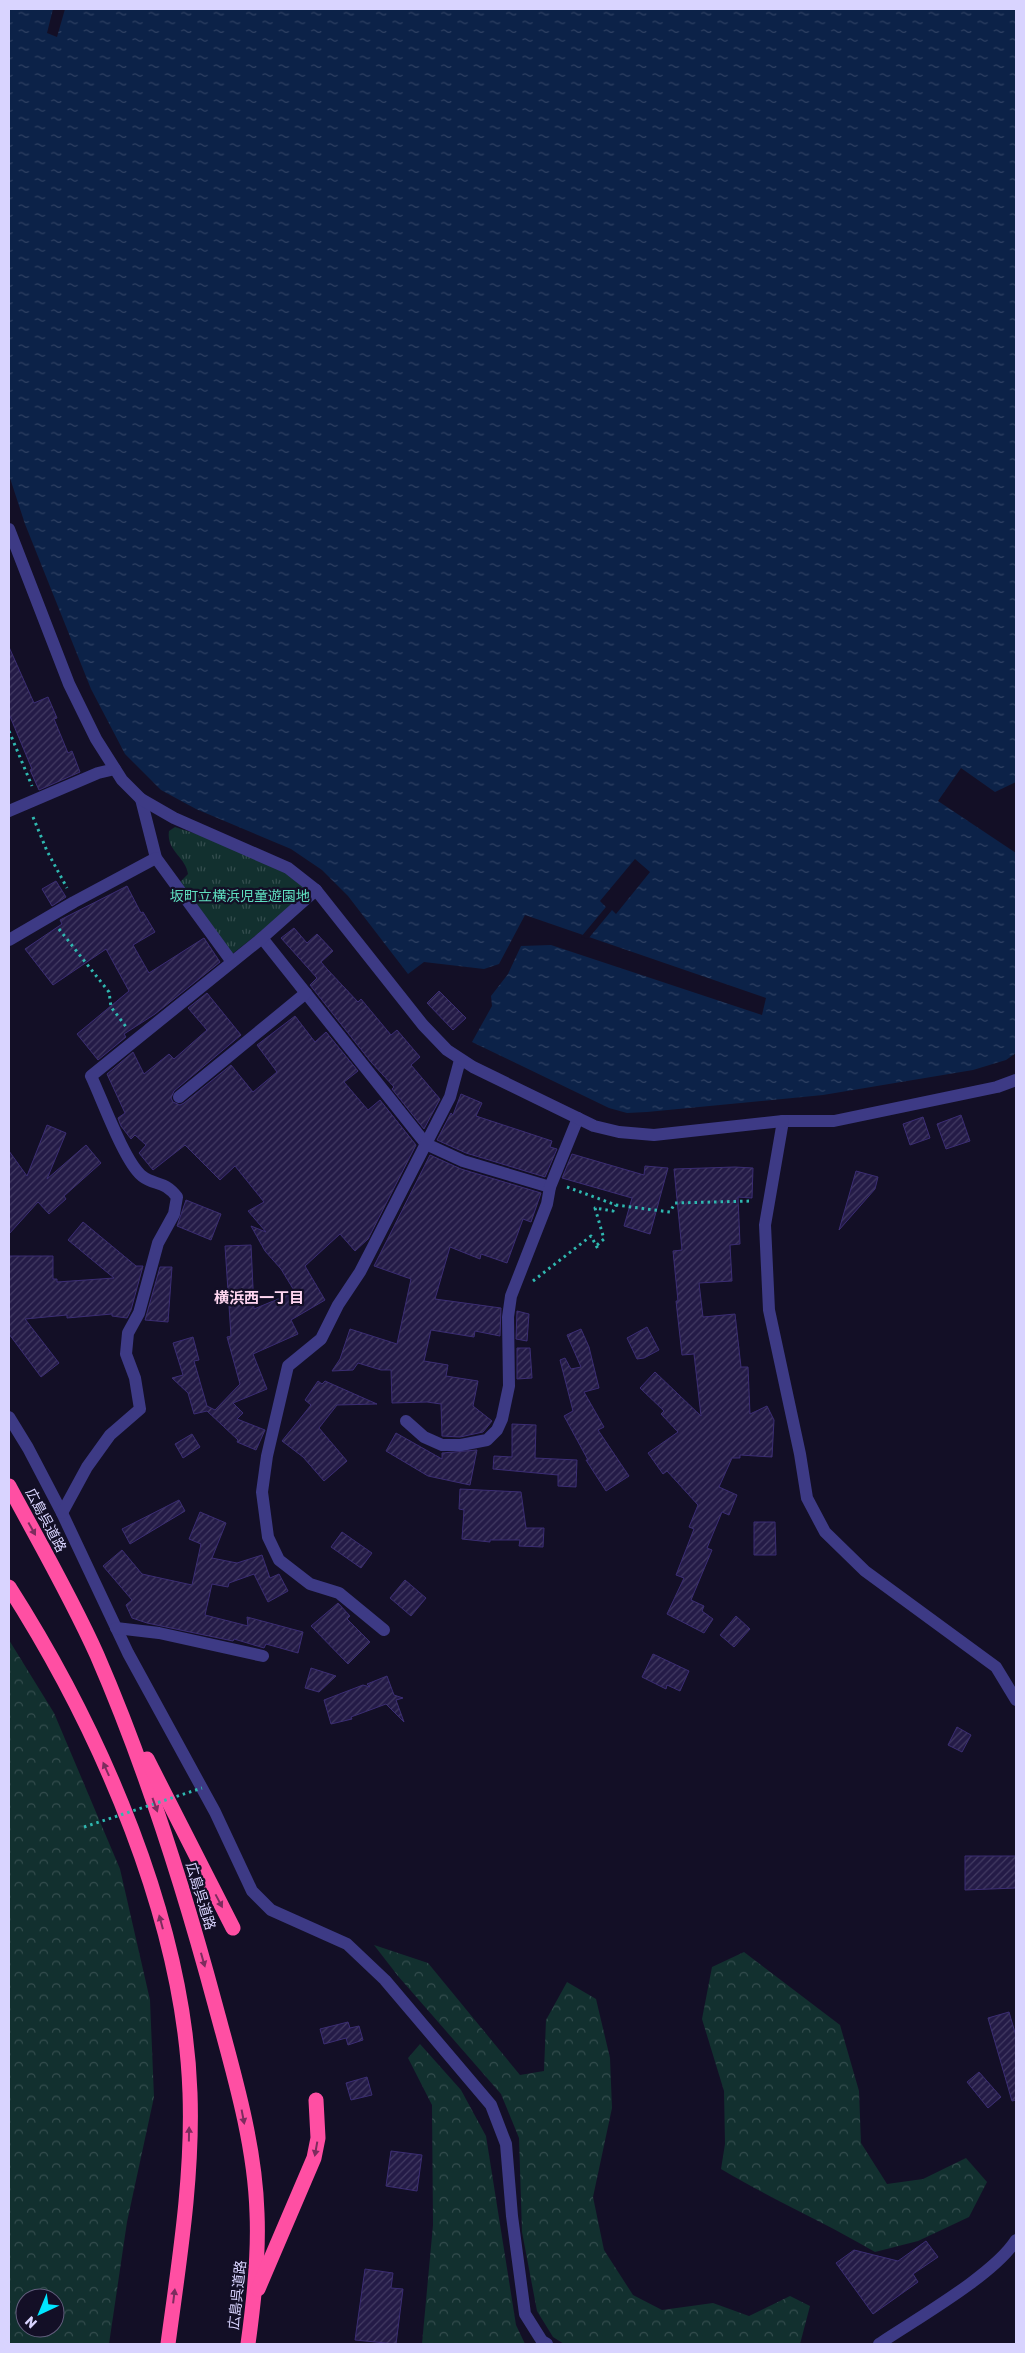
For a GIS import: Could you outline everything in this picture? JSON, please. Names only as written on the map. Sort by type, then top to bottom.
[{"type":"highway","name":"広島呉道路","points":[[9,1486],[96,1654],[133,1743],[164,1828],[227,2046],[251,2162],[257,2211],[257,2257],[248,2344]]},
{"type":"highway","points":[[9,1587],[48,1650],[90,1732],[130,1822],[159,1915],[177,1985],[186,2039],[190,2094],[189,2147],[183,2220],[168,2344]]},
{"type":"highway","points":[[96,1654],[233,1928]]},
{"type":"highway","points":[[254,2300],[314,2158],[318,2138],[316,2100]]},
{"type":"street","points":[[9,529],[69,684],[96,739],[115,769],[142,799],[174,818],[288,868],[316,890],[423,1025],[447,1050],[460,1060],[594,1126],[619,1132],[654,1135],[784,1121],[834,1121],[997,1087],[1016,1080]]},
{"type":"street","points":[[9,811],[98,773],[115,769]]},
{"type":"street","points":[[142,799],[156,858],[232,962]]},
{"type":"street","points":[[9,940],[74,902],[156,858]]},
{"type":"street","points":[[62,1513],[86,1467],[110,1435],[140,1409],[135,1378],[126,1354],[128,1333],[139,1312],[158,1243],[174,1214],[177,1197],[170,1187],[142,1176],[129,1158],[91,1076],[262,938],[316,890]]},
{"type":"street","points":[[262,938],[426,1144],[463,1161],[551,1184]]},
{"type":"street","points":[[179,1097],[306,994]]},
{"type":"street","points":[[384,1630],[339,1593],[310,1584],[279,1560],[268,1538],[262,1492],[267,1456],[288,1366],[321,1339],[338,1305],[360,1272],[450,1097],[460,1060]]},
{"type":"street","points":[[406,1421],[424,1437],[442,1445],[461,1445],[487,1440],[497,1430],[502,1419],[509,1386],[508,1317],[511,1296],[547,1204],[551,1184],[578,1118]]},
{"type":"street","points":[[784,1121],[764,1225],[769,1310],[800,1454],[807,1498],[825,1532],[865,1571],[996,1667],[1016,1700]]},
{"type":"street","points":[[9,1417],[28,1448],[62,1513],[116,1628],[202,1788],[252,1891],[271,1910],[347,1944],[385,1980],[491,2105],[506,2144],[512,2216],[525,2314],[542,2341],[547,2344]]},
{"type":"street","points":[[116,1628],[158,1633],[263,1656]]},
{"type":"street","points":[[879,2344],[977,2278],[1011,2248],[1016,2240]]},
{"type":"path","points":[[9,731],[47,851],[74,902]]},
{"type":"path","points":[[50,917],[109,992],[111,1007],[136,1040]]},
{"type":"path","points":[[551,1184],[616,1205],[670,1212],[675,1203],[769,1200]]},
{"type":"path","points":[[517,1283],[536,1280],[591,1236],[597,1247],[604,1239],[604,1234],[595,1208],[613,1212],[616,1205]]},
{"type":"path","points":[[84,1827],[202,1788]]},
{"type":"green space","name":"坂町立横浜児童遊園地","points":[[175,827],[236,847],[297,878],[309,894],[232,954],[179,883],[188,874],[184,863],[170,844],[169,831]]},
{"type":"green space","points":[[9,1640],[54,1713],[120,1869],[150,2000],[154,2097],[127,2222],[109,2344],[9,2344]]},
{"type":"green space","points":[[374,1945],[428,1963],[520,2075],[544,2071],[546,2020],[567,1982],[596,1999],[610,2058],[612,2108],[593,2197],[604,2250],[633,2295],[662,2310],[713,2303],[749,2316],[790,2296],[810,2306],[800,2344],[564,2344],[553,2337],[537,2311],[522,2232],[519,2138],[501,2094],[398,1976]]},
{"type":"green space","points":[[744,1952],[840,2025],[859,2091],[861,2143],[887,2184],[923,2179],[966,2158],[987,2182],[969,2217],[918,2241],[875,2252],[721,2169],[725,2144],[724,2091],[702,2019],[712,1967]]},
{"type":"green space","points":[[420,2044],[461,2090],[486,2136],[516,2325],[525,2344],[422,2344],[433,2225],[432,2105],[408,2058]]},
{"type":"water","points":[[9,9],[53,9],[47,33],[57,37],[65,9],[1016,9],[1016,782],[995,792],[961,768],[938,801],[1016,853],[1016,1053],[1006,1060],[973,1070],[823,1095],[647,1112],[627,1113],[609,1108],[472,1042],[492,1006],[491,996],[508,974],[521,946],[551,945],[762,1015],[766,998],[525,915],[499,964],[484,969],[424,962],[408,974],[348,896],[322,870],[291,849],[196,809],[161,790],[125,754],[91,689],[25,524],[9,475]]},
{"type":"pier","points":[[635,859],[650,872],[616,914],[612,910],[588,939],[581,937],[606,907],[600,901]]},
{"type":"building","points":[[9,647],[34,703],[48,697],[57,718],[54,719],[68,753],[72,751],[80,772],[39,790],[9,714]]},
{"type":"building","points":[[56,881],[66,897],[52,906],[42,889]]},
{"type":"building","points":[[127,886],[141,913],[143,912],[155,932],[133,945],[149,973],[204,938],[220,962],[155,1014],[124,1034],[126,1037],[98,1060],[77,1034],[129,991],[106,949],[53,985],[25,949],[62,924],[60,920]]},
{"type":"building","points":[[294,928],[307,943],[317,934],[333,951],[321,962],[358,1002],[361,999],[391,1035],[397,1030],[420,1057],[411,1065],[440,1099],[424,1129],[392,1089],[394,1087],[371,1062],[310,985],[317,978],[281,938]]},
{"type":"building","points":[[439,991],[466,1018],[453,1030],[427,1003]]},
{"type":"building","points":[[207,993],[241,1035],[174,1091],[171,1098],[173,1102],[180,1105],[184,1103],[231,1065],[253,1092],[277,1072],[257,1045],[295,1016],[315,1042],[326,1032],[358,1071],[344,1082],[368,1110],[380,1100],[416,1145],[368,1239],[355,1251],[340,1234],[305,1266],[325,1300],[291,1320],[298,1334],[253,1354],[267,1389],[233,1403],[243,1413],[237,1419],[265,1430],[256,1450],[237,1442],[238,1440],[207,1411],[194,1414],[188,1393],[172,1378],[183,1375],[173,1343],[193,1337],[199,1360],[194,1361],[207,1406],[215,1410],[240,1384],[227,1337],[231,1336],[225,1246],[251,1245],[254,1309],[295,1292],[281,1269],[265,1251],[251,1226],[266,1232],[248,1211],[264,1202],[235,1166],[220,1180],[185,1145],[153,1170],[139,1153],[146,1145],[135,1135],[131,1139],[121,1126],[118,1118],[125,1113],[107,1074],[133,1052],[144,1074],[169,1054],[174,1059],[207,1030],[188,1008]]},
{"type":"building","points":[[461,1094],[482,1103],[476,1116],[552,1141],[550,1147],[557,1149],[545,1177],[466,1153],[437,1140],[451,1113],[453,1115]]},
{"type":"building","points":[[961,1115],[970,1141],[946,1149],[937,1124]]},
{"type":"building","points":[[923,1117],[930,1138],[910,1145],[903,1124]]},
{"type":"building","points":[[47,1125],[66,1133],[47,1179],[86,1145],[101,1163],[64,1196],[66,1199],[49,1214],[38,1202],[9,1234],[9,1151],[27,1176]]},
{"type":"building","points":[[572,1154],[644,1175],[645,1166],[668,1168],[650,1234],[624,1226],[632,1198],[562,1178]]},
{"type":"building","points":[[430,1155],[461,1169],[541,1193],[531,1222],[523,1219],[507,1263],[481,1254],[480,1259],[450,1247],[435,1299],[501,1308],[500,1336],[475,1331],[474,1337],[431,1330],[424,1361],[448,1365],[446,1376],[478,1381],[473,1406],[492,1421],[483,1432],[460,1437],[442,1436],[441,1404],[427,1402],[392,1403],[391,1370],[381,1370],[358,1363],[353,1370],[332,1371],[340,1359],[350,1329],[397,1344],[411,1279],[374,1266]]},
{"type":"building","points":[[753,1168],[752,1198],[738,1197],[740,1244],[730,1245],[732,1281],[699,1283],[703,1317],[735,1314],[741,1367],[748,1367],[750,1414],[767,1406],[774,1420],[772,1457],[740,1455],[740,1458],[732,1458],[719,1487],[737,1495],[729,1515],[722,1512],[707,1548],[712,1550],[691,1600],[704,1606],[702,1611],[713,1619],[704,1633],[667,1614],[684,1578],[676,1575],[694,1529],[689,1527],[698,1505],[667,1471],[663,1474],[648,1453],[678,1432],[661,1414],[664,1411],[640,1388],[655,1372],[701,1416],[694,1354],[682,1355],[676,1301],[678,1301],[673,1251],[682,1250],[674,1169]]},
{"type":"building","points":[[856,1171],[878,1177],[875,1189],[839,1230]]},
{"type":"building","points":[[186,1200],[221,1214],[211,1240],[177,1226]]},
{"type":"building","points":[[83,1222],[136,1266],[143,1266],[127,1318],[112,1316],[112,1314],[67,1318],[67,1315],[25,1319],[59,1363],[41,1377],[9,1334],[9,1256],[53,1256],[53,1279],[57,1279],[57,1282],[114,1278],[68,1240]]},
{"type":"building","points":[[160,1267],[172,1267],[168,1322],[145,1320]]},
{"type":"building","points":[[517,1311],[529,1314],[527,1341],[516,1339]]},
{"type":"building","points":[[647,1327],[659,1350],[644,1358],[637,1359],[627,1338]]},
{"type":"building","points":[[581,1329],[589,1347],[599,1388],[584,1392],[604,1427],[598,1430],[629,1476],[606,1491],[586,1460],[588,1460],[564,1416],[573,1411],[560,1360],[565,1358],[571,1369],[581,1367],[567,1335]]},
{"type":"building","points":[[517,1348],[530,1348],[532,1378],[517,1379]]},
{"type":"building","points":[[318,1381],[322,1384],[325,1381],[377,1404],[337,1405],[319,1428],[347,1461],[324,1481],[303,1457],[282,1441],[311,1405],[305,1400]]},
{"type":"building","points":[[512,1424],[536,1425],[535,1458],[577,1460],[576,1487],[558,1486],[558,1475],[493,1469],[494,1456],[512,1457]]},
{"type":"building","points":[[396,1433],[442,1459],[442,1453],[477,1450],[470,1485],[428,1476],[386,1451]]},
{"type":"building","points":[[192,1434],[200,1447],[183,1458],[175,1444]]},
{"type":"building","points":[[460,1489],[521,1492],[526,1528],[544,1528],[543,1547],[519,1546],[520,1540],[490,1540],[490,1542],[462,1539],[464,1510],[459,1509]]},
{"type":"building","points":[[179,1500],[185,1511],[130,1544],[122,1529]]},
{"type":"building","points":[[200,1512],[226,1523],[212,1558],[237,1563],[262,1555],[270,1578],[279,1574],[288,1591],[268,1602],[254,1574],[229,1583],[228,1587],[212,1584],[205,1615],[248,1626],[247,1617],[303,1632],[298,1653],[266,1644],[264,1648],[234,1639],[233,1641],[147,1623],[132,1618],[126,1605],[132,1600],[103,1566],[122,1550],[142,1574],[192,1585],[201,1544],[189,1539]]},
{"type":"building","points":[[754,1522],[775,1522],[776,1555],[754,1555]]},
{"type":"building","points":[[342,1532],[372,1553],[361,1568],[331,1547]]},
{"type":"building","points":[[405,1580],[426,1598],[411,1616],[390,1598]]},
{"type":"building","points":[[338,1603],[350,1616],[347,1619],[370,1642],[348,1664],[311,1626]]},
{"type":"building","points":[[736,1616],[750,1629],[734,1647],[720,1635]]},
{"type":"building","points":[[653,1654],[689,1671],[680,1691],[667,1685],[666,1689],[642,1677]]},
{"type":"building","points":[[311,1668],[336,1676],[319,1692],[305,1688]]},
{"type":"building","points":[[387,1676],[394,1695],[403,1698],[396,1700],[404,1722],[386,1704],[351,1717],[352,1719],[331,1724],[324,1700],[363,1685],[370,1687],[367,1684]]},
{"type":"building","points":[[957,1727],[971,1735],[962,1752],[948,1745]]},
{"type":"building","points":[[965,1856],[1016,1856],[1016,1888],[965,1890]]},
{"type":"building","points":[[1009,2012],[1016,2036],[1016,2100],[1012,2101],[988,2018]]},
{"type":"building","points":[[348,2022],[350,2028],[359,2026],[363,2040],[348,2045],[346,2038],[324,2044],[320,2029]]},
{"type":"building","points":[[979,2072],[1001,2097],[988,2108],[967,2082]]},
{"type":"building","points":[[367,2077],[372,2095],[351,2100],[346,2083]]},
{"type":"building","points":[[391,2151],[422,2155],[417,2191],[386,2186]]},
{"type":"building","points":[[926,2241],[938,2257],[913,2274],[918,2282],[873,2314],[836,2263],[854,2250],[898,2261]]},
{"type":"building","points":[[365,2269],[393,2273],[391,2288],[403,2289],[396,2344],[355,2340]]},
{"type":"district","name":"横浜西一丁目","points":[[259,1298]]}]
